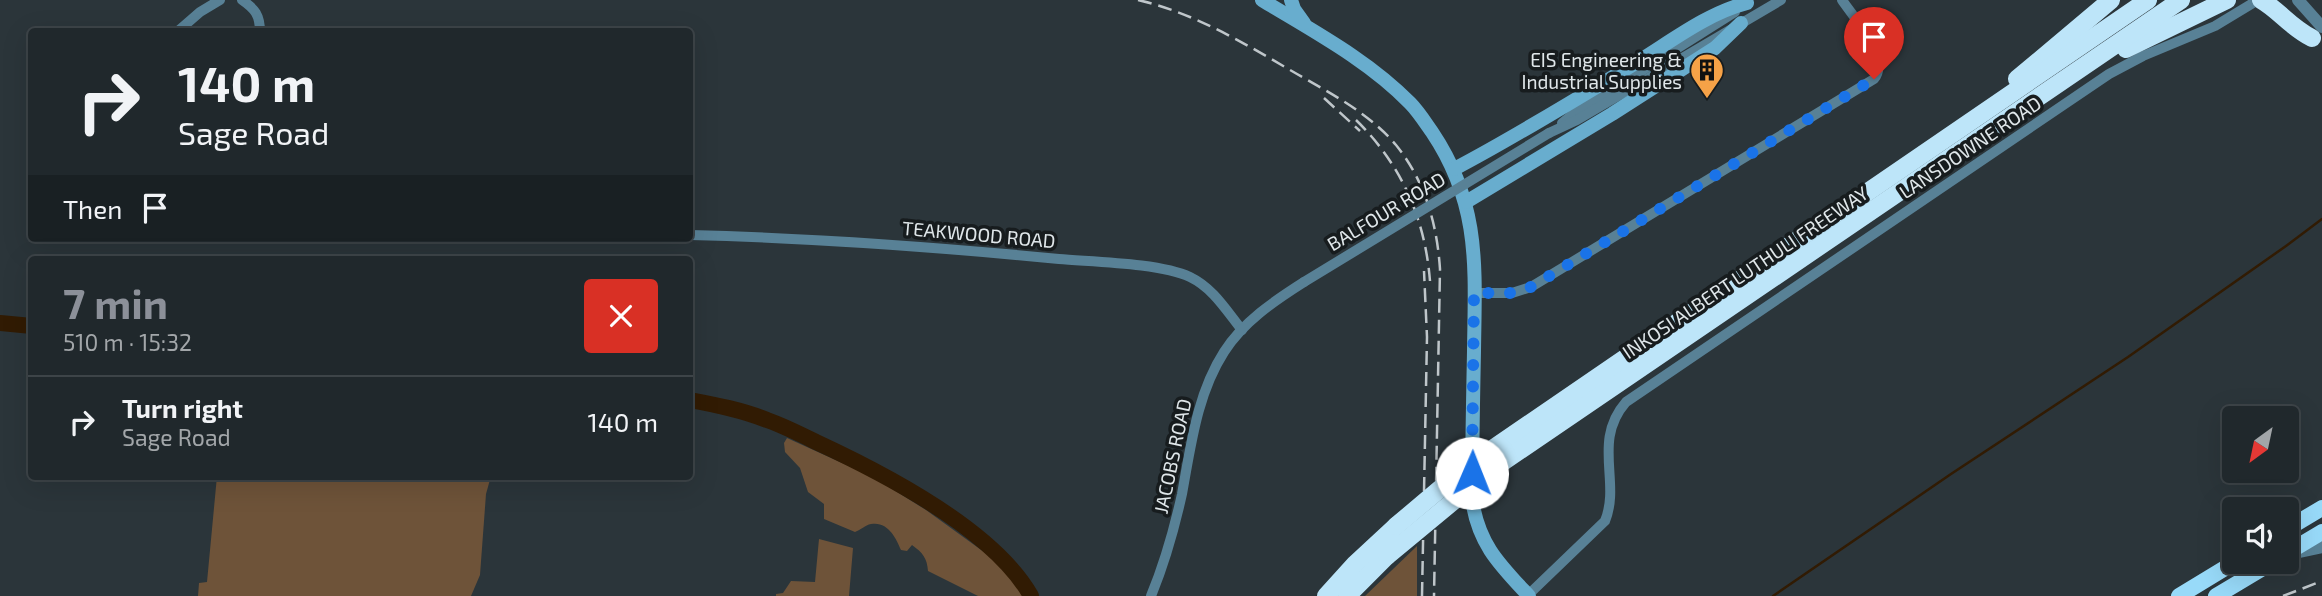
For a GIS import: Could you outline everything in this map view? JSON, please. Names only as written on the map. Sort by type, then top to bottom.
[{"type":"highway","points":[[1941,143],[2111,0]]},
{"type":"highway","name":"INKOSI ALBERT LUTHULI FREEWAY","points":[[1326,596],[1355,564],[1396,526],[1447,482],[1491,450],[2148,0]]},
{"type":"highway","name":"INKOSI ALBERT LUTHULI FREEWAY","points":[[1347,596],[1387,556],[1490,470],[2181,0]]},
{"type":"highway","points":[[2078,70],[2227,0]]},
{"type":"highway","points":[[2269,2],[2289,24],[2319,36]]},
{"type":"highway","points":[[2299,522],[2322,508]]},
{"type":"highway","points":[[2299,546],[2322,532]]},
{"type":"highway","points":[[2179,596],[2222,570]]},
{"type":"highway","points":[[2216,596],[2253,574]]},
{"type":"main road","points":[[1262,0],[1377,73],[1405,98],[1427,125],[1454,169],[1466,202],[1474,248],[1474,518],[1488,549],[1529,596]]},
{"type":"main road","points":[[1291,0],[1307,28]]},
{"type":"main road","points":[[1454,169],[1489,151],[1691,29],[1732,7],[1750,2]]},
{"type":"main road","points":[[1466,202],[1715,48],[1741,23]]},
{"type":"street","points":[[182,28],[220,0]]},
{"type":"street","points":[[242,0],[255,10],[260,28]]},
{"type":"street","name":"BALFOUR ROAD","points":[[1551,131],[1577,120],[1781,0]]},
{"type":"street","points":[[1474,293],[1512,293],[1531,287],[1874,79],[1878,74],[1880,61],[1842,0]]},
{"type":"street","points":[[2298,0],[2319,36]]},
{"type":"street","name":"BALFOUR ROAD","points":[[1242,330],[1260,312],[1304,282],[1551,131],[1573,114],[1750,2]]},
{"type":"street","name":"LANSDOWNE ROAD","points":[[1529,596],[1605,521],[1610,505],[1612,422],[1626,402],[2109,74],[2143,55],[2269,2]]},
{"type":"street","name":"TEAKWOOD ROAD","points":[[693,235],[891,243],[1172,271],[1191,278],[1211,291],[1242,330]]},
{"type":"street","name":"JACOBS ROAD","points":[[1152,596],[1168,553],[1195,422],[1204,392],[1225,350],[1242,330]]},
{"type":"street","points":[[2299,552],[2322,547]]},
{"type":"shaded area","points":[[787,438],[873,477],[926,510],[995,560],[1012,577],[1023,596],[978,596],[928,571],[925,559],[919,551],[912,545],[907,551],[901,550],[894,536],[882,525],[869,525],[855,532],[824,519],[824,504],[808,492],[800,468],[785,452],[784,443]]},
{"type":"shaded area","points":[[217,480],[490,480],[486,494],[480,575],[471,596],[198,596],[199,583],[207,582]]},
{"type":"shaded area","points":[[819,539],[853,548],[849,596],[776,596],[783,593],[791,581],[815,582]]},
{"type":"shaded area","points":[[1417,546],[1417,596],[1365,596]]},
{"type":"waterway","points":[[1773,596],[2128,357],[2322,219]]},
{"type":"waterway","points":[[0,323],[28,326]]},
{"type":"waterway","points":[[693,401],[758,416],[780,425],[904,487],[964,526],[991,548],[1014,572],[1031,596]]},
{"type":"railway","points":[[1138,0],[1200,21],[1337,97],[1386,134],[1415,173],[1432,219],[1440,269],[1434,596]]},
{"type":"railway","points":[[1324,98],[1360,131]]},
{"type":"railway","points":[[1356,120],[1386,155],[1408,193],[1423,235],[1430,281]]},
{"type":"railway","points":[[1422,596],[1427,337],[1424,271]]},
{"type":"railway","points":[[2283,596],[2322,581]]},
{"type":"place","name":"EIS Engineering & Industrial Supplies","points":[[1707,100]]},
{"type":"route","points":[[1472,473],[1474,293],[1512,293],[1531,287],[1874,79]]}]
